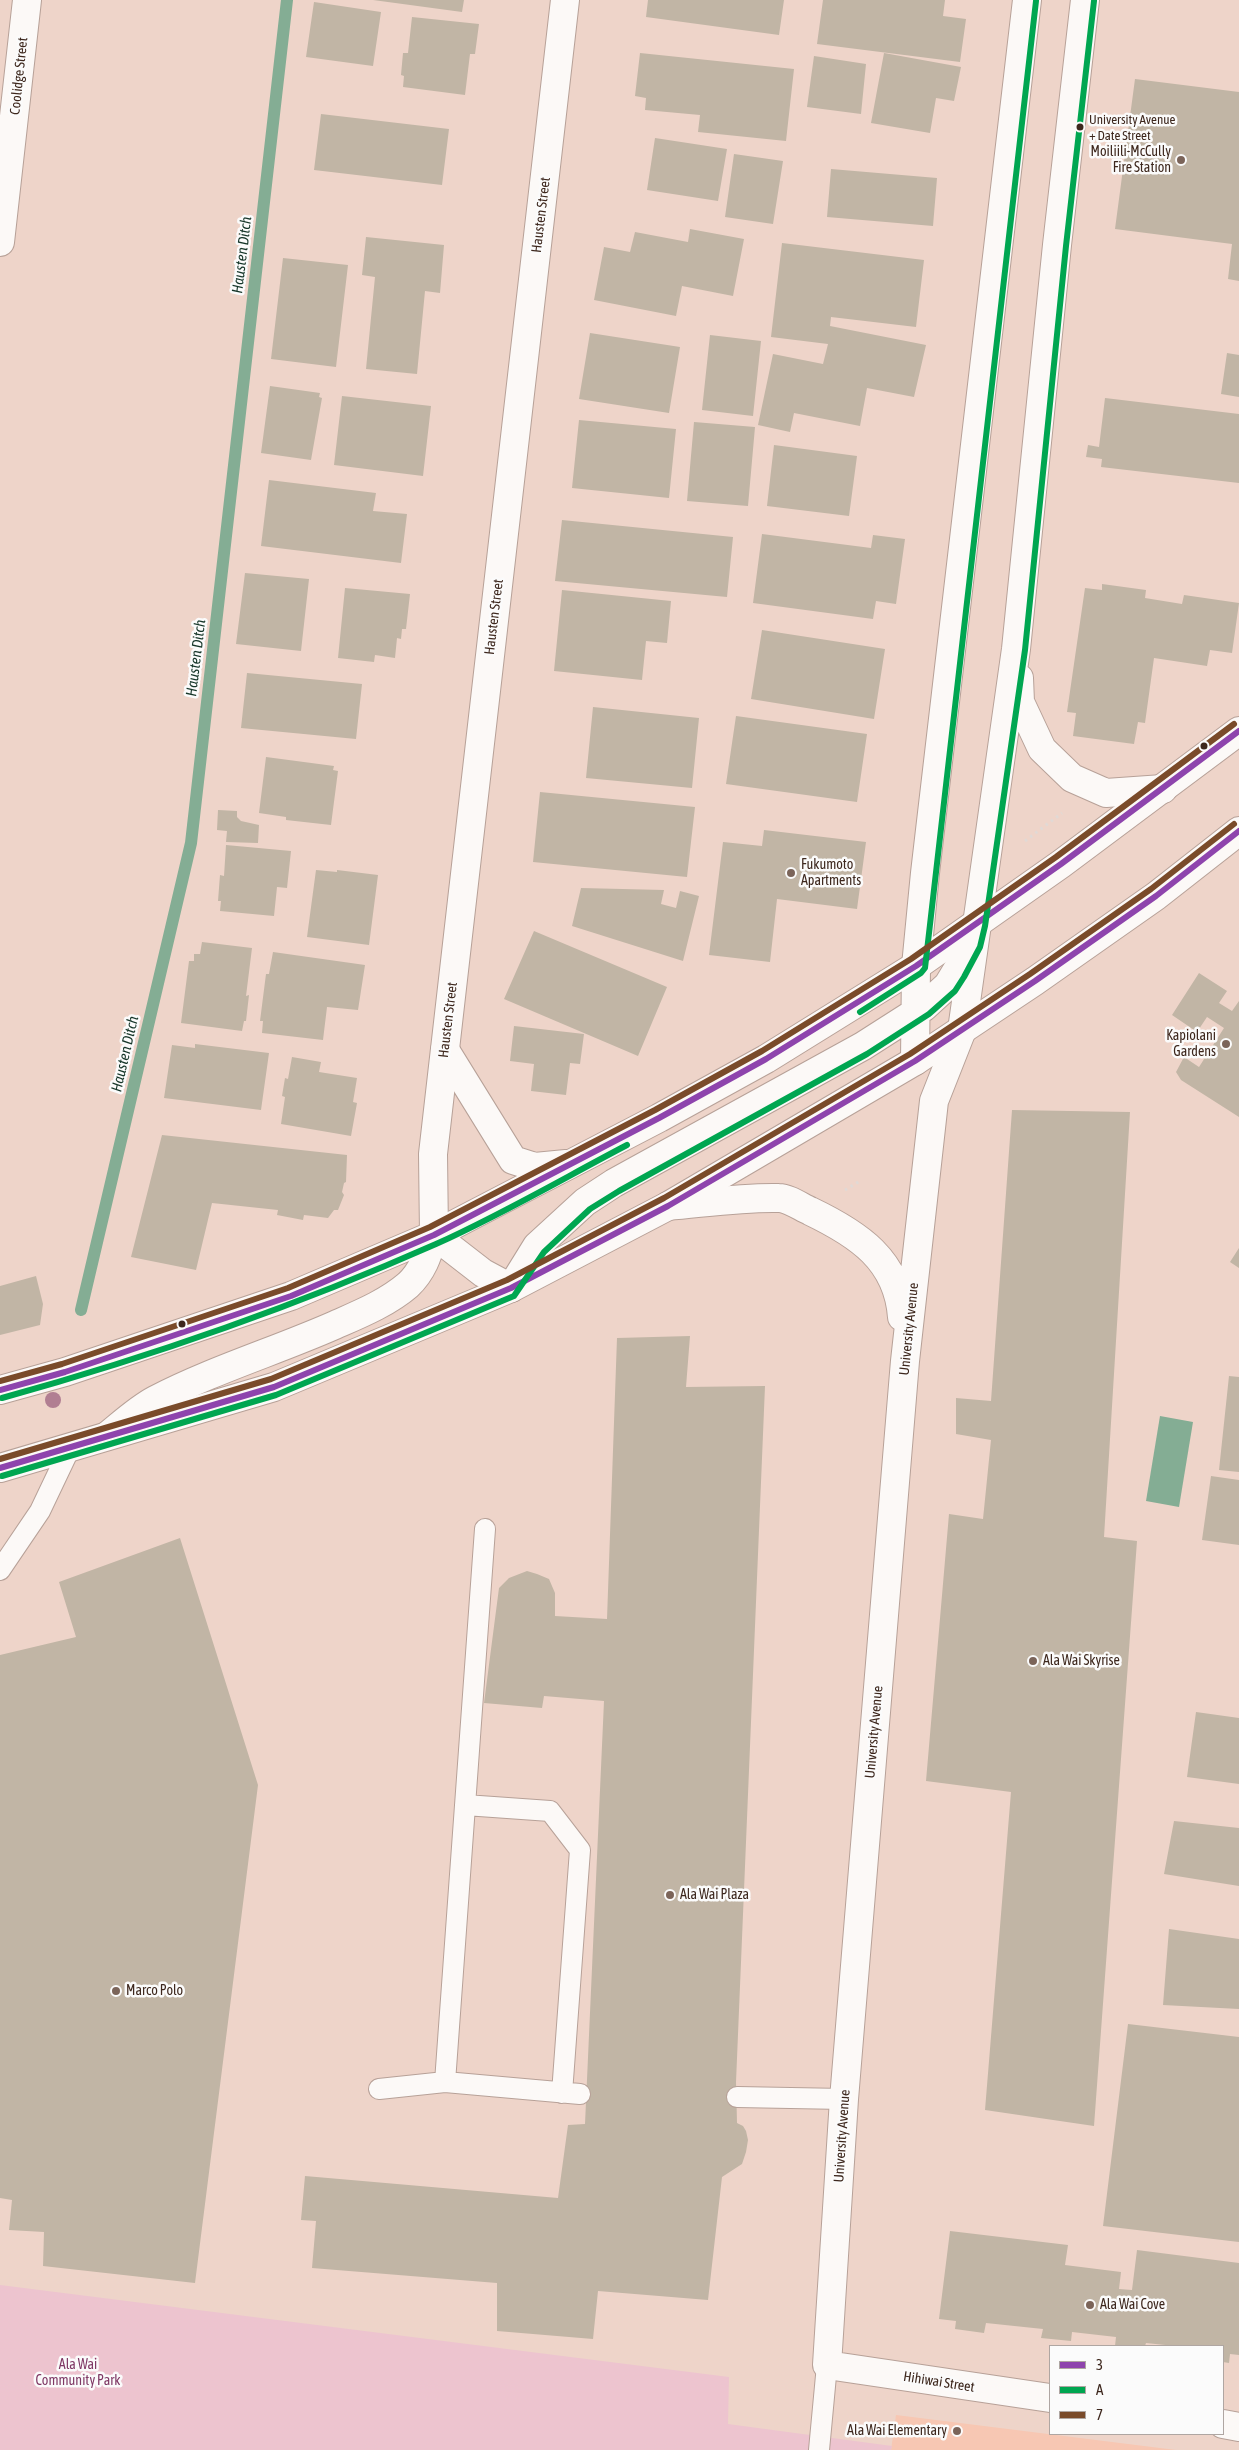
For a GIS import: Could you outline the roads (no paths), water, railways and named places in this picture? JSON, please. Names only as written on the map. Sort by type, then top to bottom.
[{"type":"main road","name":"Coolidge Street","points":[[0,242],[27,0]]},
{"type":"main road","name":"Hausten Street","points":[[434,1235],[431,1177],[565,0]]},
{"type":"main road","points":[[934,1101],[915,1061],[916,966],[927,854],[1027,0]]},
{"type":"main road","name":"University Avenue","points":[[827,2365],[844,2099],[905,1361],[934,1101],[962,1030],[1016,649],[1057,245],[1085,0]]},
{"type":"main road","points":[[1016,649],[1020,702],[1042,749],[1072,778],[1106,793],[1163,789]]},
{"type":"main road","points":[[0,1390],[65,1372],[291,1296],[434,1235],[572,1164],[766,1059],[916,966],[1163,789],[1239,732]]},
{"type":"main road","points":[[0,1468],[274,1387],[511,1288],[668,1206],[915,1061],[1035,982],[1140,907],[1239,831]]},
{"type":"main road","points":[[511,1288],[537,1246],[585,1202],[614,1183],[863,1046],[938,996],[948,985],[972,944],[976,924]]},
{"type":"main road","points":[[445,1050],[513,1160],[535,1167],[572,1164]]},
{"type":"main road","points":[[668,1206],[781,1197],[836,1223],[862,1242],[886,1264],[900,1296],[905,1361]]},
{"type":"main road","points":[[434,1235],[483,1272],[511,1288]]},
{"type":"main road","points":[[103,1439],[154,1400],[208,1376],[283,1348],[367,1311],[388,1299],[408,1284],[424,1266],[434,1235]]},
{"type":"main road","name":"Hihiwai Street","points":[[827,2365],[1049,2398]]},
{"type":"main road","points":[[1224,2424],[1239,2427]]},
{"type":"lane","points":[[0,1570],[40,1511],[70,1448]]},
{"type":"lane","points":[[446,2082],[485,1529]]},
{"type":"lane","points":[[379,2089],[446,2082],[571,2094],[580,1850],[550,1811],[465,1805]]},
{"type":"lane","points":[[737,2097],[844,2099]]},
{"type":"lane","points":[[819,2450],[827,2365]]},
{"type":"waterway","name":"Hausten Ditch","points":[[81,1310],[191,843],[287,0]]},
{"type":"place","name":"University Avenue + Date Street","points":[[1080,127]]},
{"type":"place","name":"Moiliili-McCully Fire Station","points":[[1181,160]]},
{"type":"place","name":"Fukumoto Apartments","points":[[791,873]]},
{"type":"place","name":"Kapiolani Gardens","points":[[1226,1044]]},
{"type":"place","name":"Ala Wai Skyrise","points":[[1033,1661]]},
{"type":"place","name":"Ala Wai Plaza","points":[[670,1895]]},
{"type":"place","name":"Marco Polo","points":[[116,1991]]},
{"type":"place","name":"Ala Wai Cove","points":[[1090,2305]]},
{"type":"place","name":"Ala Wai Elementary","points":[[957,2431]]},
{"type":"park label","name":"Ala Wai Community Park","points":[[78,2374]]}]
